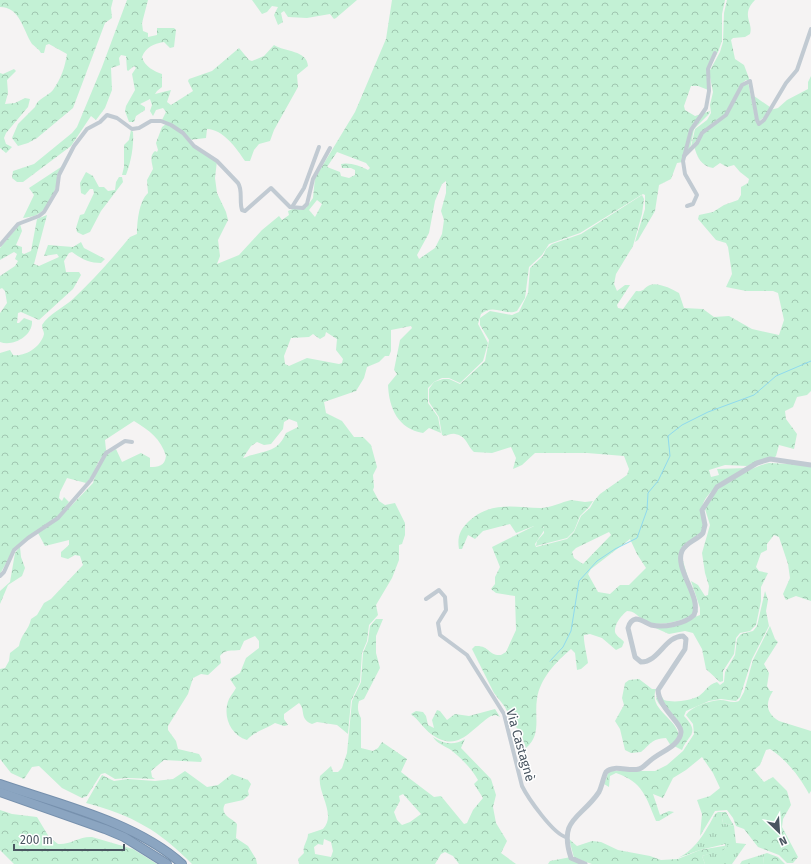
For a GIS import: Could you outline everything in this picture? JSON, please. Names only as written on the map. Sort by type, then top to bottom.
[{"type":"highway","points":[[0,784],[128,830],[161,847],[182,864]]},
{"type":"highway","points":[[0,792],[112,832],[137,845],[167,864]]},
{"type":"street","points":[[684,156],[697,143],[702,132],[726,115],[742,85],[746,81],[750,81],[759,124],[764,120],[786,83],[797,70],[811,29]]},
{"type":"street","points":[[688,206],[693,204],[697,195],[685,174],[683,166],[684,156],[691,130],[706,108],[709,91],[708,69],[715,53]]},
{"type":"street","points":[[0,245],[18,224],[39,216],[44,212],[57,190],[59,175],[74,146],[87,129],[109,115],[117,118],[132,129],[139,128],[151,121],[157,121],[176,128],[194,146],[217,161],[238,183],[242,210],[246,211],[271,188],[292,207],[303,208],[307,204],[313,179],[330,148]]},
{"type":"street","points":[[292,207],[304,188],[319,147]]},
{"type":"street","points":[[0,576],[4,572],[14,550],[28,538],[58,518],[92,480],[106,453],[114,446],[125,442],[132,442]]},
{"type":"street","points":[[585,864],[571,858],[566,837],[576,816],[599,791],[607,771],[611,769],[640,769],[672,746],[680,736],[680,727],[664,709],[658,690],[684,649],[686,639],[683,636],[676,637],[650,660],[642,662],[635,657],[628,627],[630,622],[636,619],[660,626],[690,619],[694,615],[696,606],[682,563],[681,554],[685,547],[703,533],[705,526],[702,512],[704,506],[719,485],[762,461],[770,459],[811,465]]},
{"type":"street","name":"Via Castagnè","points":[[426,599],[439,590],[445,597],[446,610],[439,620],[437,627],[440,635],[461,649],[473,664],[504,714],[522,786],[526,794],[556,831],[566,837]]},
{"type":"green space","points":[[0,0],[113,0],[111,8],[112,18],[105,23],[73,108],[37,138],[18,146],[12,138],[18,124],[40,100],[53,90],[62,73],[67,54],[49,44],[46,45],[44,53],[41,53],[32,44],[17,15],[7,8],[0,7]]},
{"type":"green space","points":[[127,0],[148,0],[142,23],[143,31],[148,33],[148,37],[157,35],[157,28],[174,28],[176,30],[174,47],[170,48],[164,42],[156,44],[150,46],[142,57],[147,66],[162,74],[162,87],[155,94],[171,90],[167,102],[171,105],[193,91],[188,81],[189,79],[212,71],[239,48],[249,60],[252,61],[264,56],[274,45],[300,54],[304,57],[308,66],[297,75],[298,87],[274,130],[270,141],[259,144],[254,150],[250,161],[245,161],[229,140],[219,132],[207,129],[206,138],[189,140],[185,135],[162,120],[166,112],[163,108],[156,110],[153,116],[150,111],[152,105],[150,99],[140,104],[145,107],[145,110],[136,116],[134,122],[129,122],[125,111],[126,106],[135,90],[132,74],[136,68],[134,66],[128,71],[126,56],[121,55],[119,58],[120,65],[111,68],[112,90],[105,108],[96,120],[91,116],[71,146],[23,182],[17,182],[12,178],[13,171],[34,164],[72,133],[77,127],[102,67]]},
{"type":"green space","points":[[252,0],[357,0],[334,19],[330,14],[307,18],[288,17],[284,11],[281,13],[283,22],[278,25],[274,15],[278,7],[272,6],[267,12],[262,14]]},
{"type":"green space","points":[[392,0],[725,0],[722,14],[722,41],[707,72],[711,91],[698,86],[691,86],[684,106],[685,110],[695,116],[710,111],[709,114],[694,129],[690,149],[683,162],[677,163],[671,179],[659,185],[655,211],[638,240],[635,242],[645,209],[645,195],[643,194],[580,233],[549,244],[542,255],[529,267],[525,298],[517,311],[508,312],[490,310],[481,314],[478,324],[488,343],[483,361],[460,383],[449,378],[442,378],[434,382],[428,388],[428,403],[438,417],[441,433],[429,428],[423,433],[414,431],[407,427],[396,416],[390,402],[388,385],[397,374],[394,370],[400,340],[412,328],[411,326],[391,330],[391,351],[389,356],[385,356],[379,362],[367,367],[364,378],[356,391],[324,402],[326,413],[342,421],[354,437],[363,437],[371,445],[377,467],[373,475],[373,490],[379,501],[385,505],[395,503],[405,523],[405,535],[402,544],[399,545],[399,560],[392,578],[376,605],[378,615],[369,625],[367,641],[362,653],[360,682],[351,701],[348,734],[337,725],[317,722],[312,724],[308,722],[305,720],[299,703],[284,714],[284,719],[288,725],[284,726],[275,723],[257,732],[247,740],[236,734],[229,724],[226,711],[229,699],[236,688],[230,679],[240,673],[246,658],[259,648],[259,641],[255,636],[244,641],[240,650],[224,652],[220,656],[221,663],[208,675],[201,674],[193,678],[188,694],[168,726],[168,730],[176,741],[178,749],[199,754],[202,759],[201,762],[164,760],[151,771],[152,777],[155,779],[115,779],[105,773],[101,774],[87,796],[82,798],[62,788],[39,766],[32,767],[24,779],[11,773],[0,759],[0,669],[5,668],[9,661],[10,653],[19,646],[21,638],[29,626],[31,619],[37,615],[44,603],[51,599],[83,565],[80,556],[75,555],[68,559],[61,557],[61,552],[69,545],[69,540],[45,546],[38,533],[59,518],[93,483],[100,460],[90,479],[86,483],[67,478],[60,492],[59,498],[62,501],[64,497],[69,502],[58,517],[43,526],[14,549],[0,574],[0,353],[10,350],[13,355],[18,355],[27,353],[36,347],[40,343],[44,334],[42,325],[45,321],[73,299],[130,237],[137,234],[138,218],[142,201],[148,193],[147,180],[153,169],[151,157],[155,151],[157,152],[158,150],[156,143],[162,127],[166,124],[180,132],[192,146],[217,161],[215,178],[217,193],[228,220],[218,240],[220,256],[217,264],[239,255],[262,230],[279,216],[282,220],[289,215],[288,211],[295,208],[306,208],[313,198],[315,178],[355,112],[386,39]],"holes":[[[337,152],[366,163],[370,168],[368,170],[355,165],[341,164],[342,168],[351,168],[355,170],[355,175],[349,178],[341,176],[340,172],[327,167]],[[446,181],[446,193],[441,211],[444,220],[442,234],[435,248],[419,259],[417,255],[429,233],[435,201],[442,184]],[[317,200],[322,204],[315,217],[309,210]],[[326,332],[337,339],[336,350],[343,359],[342,363],[339,364],[307,358],[289,366],[285,364],[284,356],[291,338],[309,337],[313,334],[320,339],[325,336]],[[289,419],[297,422],[298,427],[286,433],[276,447],[268,451],[243,458],[251,446],[257,442],[264,445],[271,444],[283,429],[284,422]],[[134,421],[145,428],[158,440],[166,456],[163,464],[153,467],[150,467],[150,458],[141,453],[122,462],[116,449],[101,459],[110,451],[106,450],[105,440]]]},
{"type":"green space","points":[[727,0],[755,0],[748,10],[751,30],[750,34],[745,37],[733,38],[731,40],[735,59],[744,65],[750,81],[746,80],[741,84],[725,114],[704,131],[691,147],[695,129],[707,120],[711,113],[710,105],[713,92],[709,72],[720,52],[723,42],[724,13]]},
{"type":"green space","points":[[14,69],[16,71],[7,80],[8,93],[5,104],[15,103],[25,98],[30,99],[28,107],[6,133],[4,138],[6,144],[12,147],[6,153],[0,148],[0,73],[3,74]]},
{"type":"green space","points":[[811,76],[811,391],[807,395],[797,397],[793,407],[785,411],[786,419],[797,434],[794,449],[779,445],[776,456],[772,460],[747,466],[725,465],[709,470],[711,477],[719,475],[717,469],[747,468],[720,484],[708,495],[704,502],[702,511],[706,527],[681,554],[698,612],[687,618],[663,624],[655,624],[648,623],[634,613],[627,611],[617,623],[615,629],[615,632],[624,642],[622,647],[616,650],[602,638],[590,634],[584,635],[588,663],[581,669],[577,670],[575,653],[571,649],[560,659],[545,677],[541,684],[537,699],[536,731],[531,743],[526,748],[520,731],[513,724],[505,707],[494,693],[472,649],[475,646],[480,646],[494,654],[501,655],[506,652],[516,630],[515,596],[496,593],[491,589],[495,584],[495,577],[500,567],[492,547],[534,526],[542,526],[545,529],[535,544],[536,547],[567,539],[574,532],[581,516],[590,508],[600,494],[627,475],[629,469],[624,456],[587,453],[535,453],[522,465],[513,469],[516,458],[511,447],[492,453],[474,452],[459,435],[442,435],[439,417],[429,402],[429,389],[434,382],[443,379],[449,379],[460,384],[485,361],[489,340],[480,325],[480,318],[490,311],[512,315],[519,312],[528,293],[530,268],[543,256],[546,249],[552,244],[581,234],[642,195],[644,199],[642,214],[633,246],[616,274],[614,284],[617,291],[625,285],[630,285],[617,305],[618,308],[623,309],[636,291],[643,290],[653,284],[657,284],[679,293],[684,308],[703,309],[714,317],[729,316],[752,329],[779,335],[784,320],[778,293],[773,291],[746,291],[726,287],[732,274],[728,247],[726,243],[716,240],[698,219],[699,215],[713,212],[724,205],[738,200],[741,195],[741,187],[748,183],[749,179],[734,165],[727,167],[720,163],[713,168],[705,165],[698,157],[694,146],[705,132],[721,120],[739,90],[748,82],[756,122],[759,124],[770,110],[778,108],[787,100],[808,89],[808,82]],"holes":[[[609,532],[611,535],[583,564],[574,558],[572,552],[576,548]],[[630,539],[646,568],[629,585],[620,585],[610,594],[598,592],[588,574],[591,569]]]},
{"type":"green space","points":[[754,96],[770,107],[764,117],[758,122]]},
{"type":"green space","points":[[131,130],[133,132],[133,148],[131,159],[126,175],[122,175],[124,167],[124,145],[129,140]]},
{"type":"green space","points":[[61,167],[54,193],[47,206],[43,211],[36,215],[23,218],[34,195],[29,188]]},
{"type":"green space","points":[[86,172],[93,176],[99,187],[104,187],[108,191],[115,190],[116,182],[119,177],[122,177],[123,182],[101,211],[90,232],[83,235],[77,232],[76,228],[80,215],[84,214],[94,193],[93,189],[90,189],[85,195],[81,193],[80,183]]},
{"type":"green space","points":[[47,215],[34,264],[39,266],[59,257],[57,254],[44,256],[48,245],[73,247],[81,242],[84,248],[105,259],[101,263],[93,262],[82,259],[72,252],[69,253],[64,261],[66,272],[79,272],[81,275],[73,289],[39,320],[21,312],[18,313],[17,323],[24,318],[32,321],[26,336],[16,342],[0,342],[0,313],[7,303],[5,291],[2,288],[0,289],[0,276],[15,266],[18,261],[15,259],[17,254],[14,252],[0,260],[0,248],[20,224],[22,231],[16,245],[22,247],[22,253],[24,254],[31,251],[37,219]]},
{"type":"green space","points":[[769,463],[811,465],[811,601],[796,596],[786,600],[783,594],[790,578],[788,564],[779,537],[774,535],[767,544],[767,550],[761,553],[756,567],[759,571],[768,573],[761,587],[761,601],[756,625],[750,631],[740,633],[736,638],[734,654],[723,671],[723,681],[720,682],[706,669],[702,649],[693,633],[685,631],[669,634],[653,627],[687,620],[700,615],[700,608],[691,581],[698,585],[705,596],[708,595],[709,586],[705,573],[702,553],[710,525],[705,509],[710,498],[721,487],[737,476]]},
{"type":"green space","points":[[571,500],[585,502],[593,501],[580,516],[574,531],[567,538],[536,546],[537,541],[544,533],[544,527],[534,526],[516,533],[510,524],[483,531],[475,539],[468,535],[462,549],[459,549],[458,541],[463,528],[476,515],[485,511],[493,508],[511,506],[545,508]]},
{"type":"green space","points":[[20,547],[21,557],[25,568],[22,576],[8,585],[0,604],[0,591],[10,582],[15,553]]},
{"type":"green space","points":[[765,591],[768,600],[766,611],[769,626],[752,659],[740,697],[736,701],[721,699],[709,701],[686,711],[684,716],[692,727],[692,734],[682,750],[674,746],[682,735],[668,713],[656,699],[658,691],[664,700],[682,701],[699,696],[714,683],[717,682],[720,685],[724,682],[725,672],[735,655],[737,639],[741,634],[753,631],[757,626]]},
{"type":"green space","points":[[376,619],[383,619],[376,636],[376,653],[380,668],[364,699],[358,703],[358,710],[361,718],[361,748],[373,751],[378,748],[382,742],[407,759],[401,772],[434,797],[441,796],[464,824],[467,823],[473,810],[483,798],[474,784],[478,780],[462,760],[451,750],[436,741],[433,737],[449,743],[457,743],[465,739],[461,748],[491,779],[496,795],[493,807],[496,823],[507,841],[501,853],[516,864],[459,864],[453,856],[445,852],[441,854],[435,864],[299,864],[298,859],[304,853],[308,834],[323,829],[327,823],[327,810],[321,789],[320,776],[331,766],[333,772],[338,772],[342,768],[347,753],[352,701],[361,682],[363,653],[368,641],[370,626]],"holes":[[[403,794],[421,814],[410,822],[402,825],[397,820],[394,812],[400,801],[399,796]],[[324,839],[331,842],[333,851],[331,857],[315,854],[314,847],[318,844],[323,845]]]},
{"type":"green space","points":[[770,626],[775,639],[778,642],[764,664],[769,673],[767,686],[770,691],[773,691],[770,695],[768,704],[769,711],[771,715],[779,721],[811,731],[811,791],[809,794],[792,769],[782,758],[770,749],[766,750],[760,765],[754,770],[764,782],[773,777],[787,791],[791,805],[783,819],[782,827],[798,857],[793,863],[787,863],[779,855],[758,847],[744,829],[736,826],[733,818],[727,810],[715,811],[700,836],[702,814],[697,800],[710,796],[720,788],[713,773],[702,757],[673,778],[663,798],[653,794],[660,815],[669,811],[674,812],[659,821],[656,821],[642,791],[632,781],[616,773],[610,776],[609,787],[604,784],[609,771],[655,771],[667,765],[683,751],[694,734],[693,724],[686,715],[692,709],[701,704],[720,700],[734,702],[739,701],[744,692],[753,660]]},
{"type":"green space","points":[[639,679],[652,689],[656,689],[655,696],[659,708],[673,723],[679,735],[671,746],[666,738],[657,739],[641,752],[631,753],[625,750],[620,729],[615,721],[624,705],[622,698],[625,683],[629,680]]},
{"type":"green space","points":[[495,709],[500,717],[496,715],[491,716],[470,733],[457,741],[441,740],[426,730],[411,714],[416,711],[423,712],[426,716],[428,725],[434,728],[432,720],[437,710],[440,711],[447,720],[455,714],[469,716]]},
{"type":"green space","points":[[185,771],[207,787],[218,785],[232,774],[248,780],[251,784],[248,791],[249,795],[243,800],[225,804],[224,811],[227,816],[237,824],[236,838],[248,846],[256,859],[257,864],[192,864],[157,833],[117,813],[86,803],[102,775],[114,781],[128,779],[155,781],[173,779]]},
{"type":"green space","points":[[0,810],[12,814],[37,817],[49,837],[58,844],[92,837],[133,849],[157,864],[14,864],[0,850]]},
{"type":"green space","points":[[721,812],[723,823],[734,826],[736,843],[746,844],[732,864],[705,864],[702,856],[726,848],[725,844],[700,850],[675,859],[682,856],[694,847],[715,814]]},
{"type":"green space","points":[[721,812],[726,812],[734,826],[723,823]]},
{"type":"green space","points":[[569,839],[577,846],[592,841],[601,842],[618,850],[650,856],[661,860],[678,859],[700,850],[729,845],[723,850],[702,856],[705,864],[592,864],[574,858]]},
{"type":"green space","points":[[767,853],[778,857],[785,864],[763,864],[764,854]]},
{"type":"green space","points":[[764,854],[763,864],[740,864],[742,861]]},
{"type":"green space","points":[[571,857],[582,864],[548,864],[550,861]]},
{"type":"waterway","points":[[550,661],[563,647],[571,631],[579,581],[597,561],[615,549],[637,538],[647,510],[648,493],[658,481],[670,456],[668,436],[682,425],[708,412],[754,395],[776,376],[811,361]]}]
